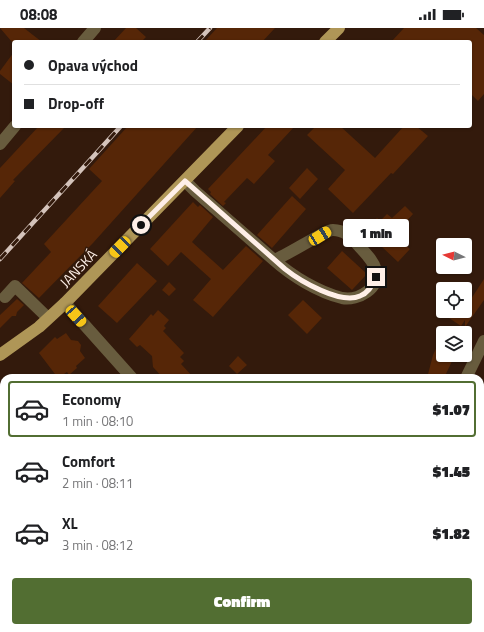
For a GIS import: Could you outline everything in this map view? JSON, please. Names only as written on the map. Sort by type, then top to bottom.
[{"type":"main road","points":[[327,40],[339,28]]},
{"type":"main road","name":"JANSKÁ","points":[[0,355],[65,303],[236,128]]},
{"type":"street","points":[[85,40],[95,28]]},
{"type":"street","points":[[0,144],[13,128]]},
{"type":"street","points":[[185,181],[274,260],[302,281],[341,298],[361,296],[366,293],[376,277],[377,272],[374,263],[351,237],[339,231],[328,231],[288,255],[274,260]]},
{"type":"street","points":[[5,298],[14,286],[48,318]]},
{"type":"street","points":[[65,303],[128,374]]},
{"type":"street","points":[[468,374],[484,341]]},
{"type":"building","points":[[0,28],[24,28],[39,40],[12,40],[12,42]]},
{"type":"building","points":[[126,28],[136,28],[146,37],[143,40],[115,40]]},
{"type":"building","points":[[217,28],[275,28],[264,40],[206,40]]},
{"type":"building","points":[[404,28],[476,28],[484,35],[484,94],[478,101],[472,95],[472,40],[393,40]]},
{"type":"building","points":[[12,55],[12,83],[0,74],[0,71]]},
{"type":"building","points":[[37,128],[64,128],[13,180],[15,181],[0,198],[0,168]]},
{"type":"building","points":[[126,128],[196,128],[93,243],[39,298],[22,283],[51,252],[44,244],[102,181],[89,169]]},
{"type":"building","points":[[265,128],[293,128],[268,155],[275,161],[254,184],[247,178],[224,202],[226,203],[223,206],[210,194],[211,192],[208,189]]},
{"type":"building","points":[[314,128],[342,128],[375,158],[402,128],[418,128],[428,136],[393,174],[391,173],[353,213],[328,189],[345,170],[307,135]]},
{"type":"building","points":[[307,168],[318,179],[300,199],[289,188]]},
{"type":"building","points":[[292,196],[306,209],[272,248],[257,235]]},
{"type":"building","points":[[193,202],[198,207],[200,205],[213,217],[192,242],[223,270],[246,246],[263,261],[213,317],[193,300],[211,279],[181,252],[168,266],[150,249]]},
{"type":"building","points":[[405,206],[413,214],[394,235],[410,249],[398,262],[365,231],[377,218],[380,221],[387,214],[392,218]]},
{"type":"building","points":[[342,251],[367,274],[352,290],[327,268]]},
{"type":"building","points":[[137,263],[157,281],[117,323],[98,306]]},
{"type":"building","points":[[484,279],[484,300],[472,317],[472,297]]},
{"type":"building","points":[[169,282],[176,289],[169,296],[162,290]]},
{"type":"building","points":[[17,299],[24,305],[17,312],[16,316],[12,316],[0,328],[0,315]]},
{"type":"building","points":[[303,300],[322,318],[307,334],[288,315]]},
{"type":"building","points":[[158,310],[169,320],[164,326],[166,328],[163,331],[184,353],[180,357],[184,361],[181,364],[190,374],[159,374],[153,367],[152,356],[140,345],[137,347],[129,339],[151,314],[153,316]]},
{"type":"building","points":[[449,318],[471,318],[466,326],[465,320],[461,326]]},
{"type":"building","points":[[66,333],[71,340],[78,341],[81,345],[80,351],[85,358],[70,374],[67,372],[64,374],[55,374],[39,353],[55,337],[57,339]]},
{"type":"building","points":[[436,349],[436,362],[452,362],[446,374],[428,374]]},
{"type":"building","points":[[238,356],[247,365],[237,374],[229,366]]},
{"type":"railway","points":[[199,40],[210,28]]},
{"type":"railway","points":[[0,259],[119,128]]},
{"type":"route","points":[[141,225],[185,181],[285,269],[302,281],[341,298],[356,298],[366,293],[376,277]]}]
